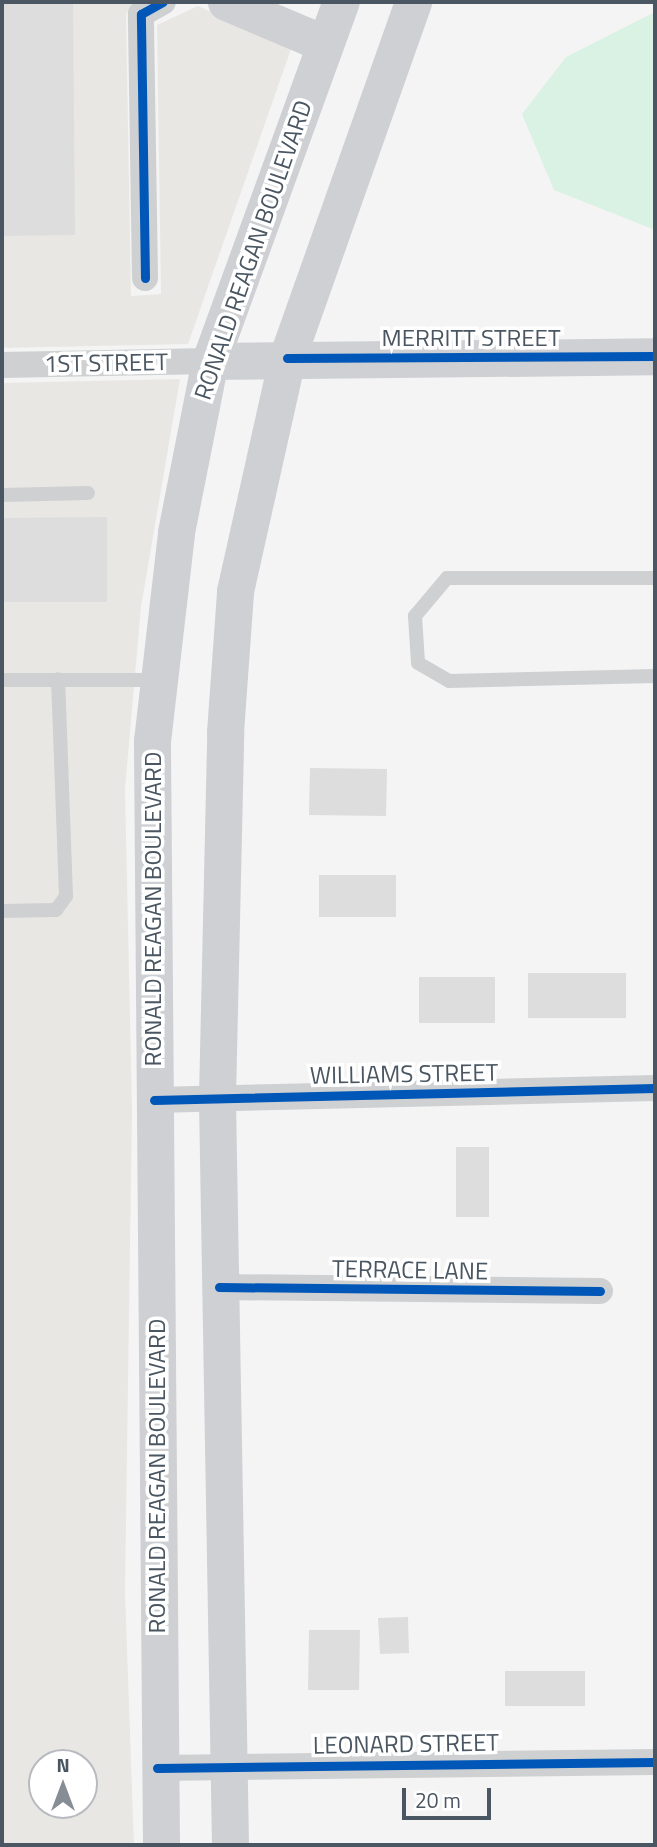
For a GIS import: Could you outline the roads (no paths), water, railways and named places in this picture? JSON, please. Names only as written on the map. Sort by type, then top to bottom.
[{"type":"main road","points":[[226,2],[323,43]]},
{"type":"main road","name":"RONALD REAGAN BOULEVARD","points":[[161,1845],[157,1768],[152,741],[176,532],[210,361],[323,43],[341,2]]},
{"type":"main road","points":[[230,1845],[217,1097],[225,732],[234,591],[287,358],[414,2]]},
{"type":"main road","name":"MERRITT STREET","points":[[210,361],[287,358],[655,356]]},
{"type":"street","points":[[145,278],[141,14],[163,2]]},
{"type":"street","name":"1ST STREET","points":[[2,365],[210,361]]},
{"type":"street","name":"WILLIAMS STREET","points":[[154,1100],[655,1087]]},
{"type":"street","name":"TERRACE LANE","points":[[219,1287],[600,1291]]},
{"type":"street","name":"LEONARD STREET","points":[[157,1768],[229,1765],[655,1762]]},
{"type":"lane","points":[[2,495],[88,493]]},
{"type":"lane","points":[[655,578],[447,578],[415,616],[418,663],[449,681],[655,676]]},
{"type":"lane","points":[[2,911],[56,910],[66,896],[58,679]]},
{"type":"lane","points":[[2,680],[159,681]]}]
